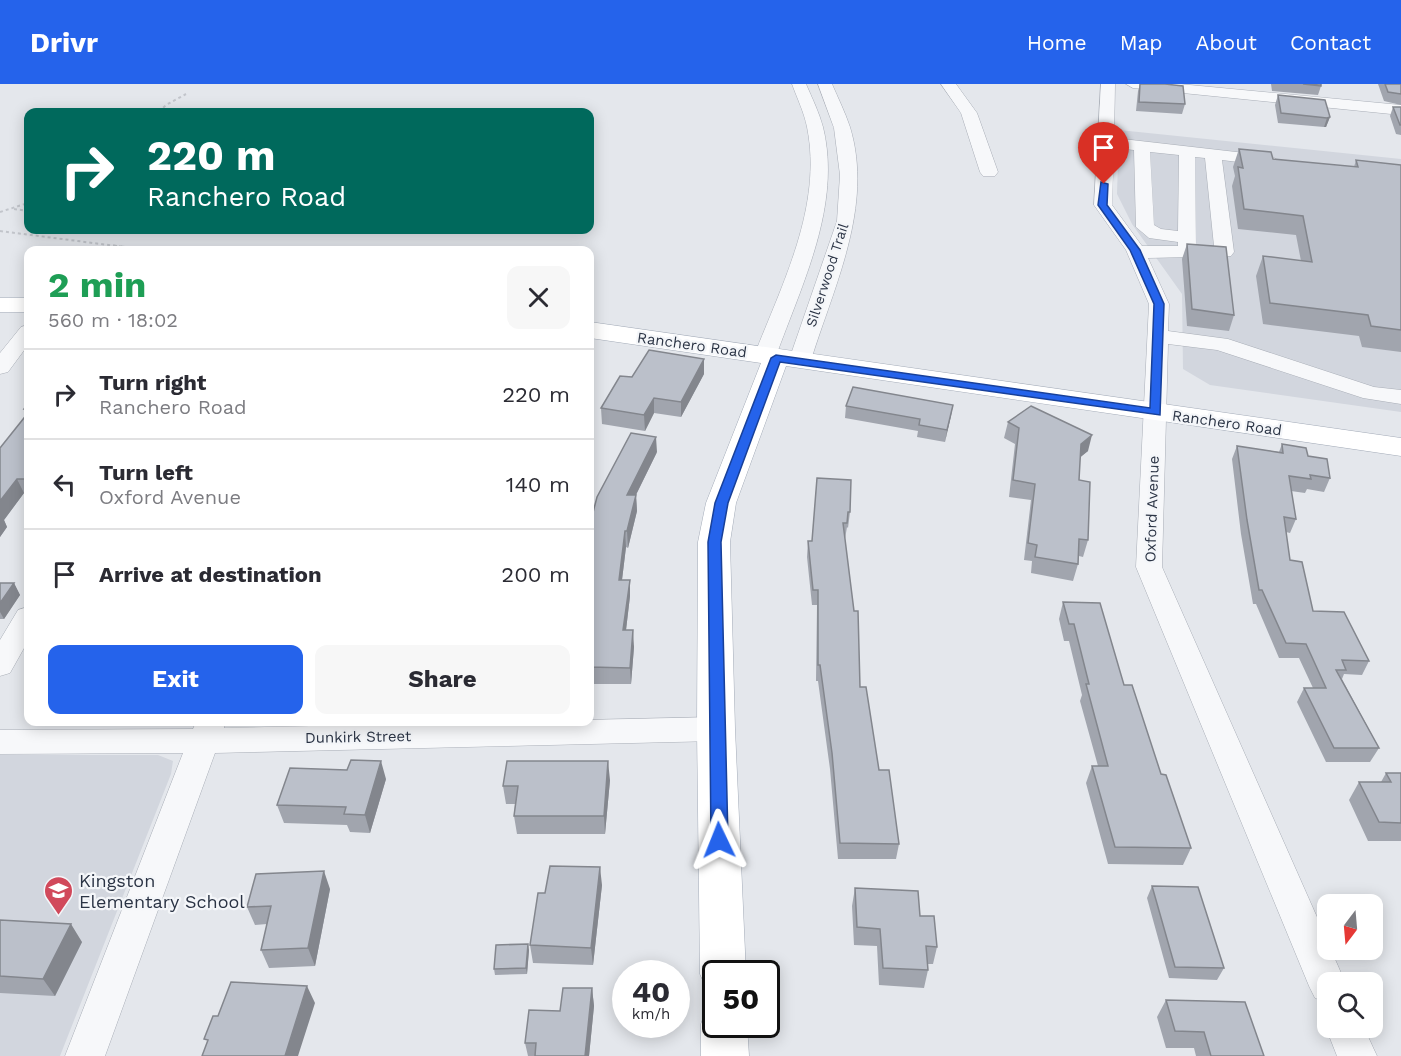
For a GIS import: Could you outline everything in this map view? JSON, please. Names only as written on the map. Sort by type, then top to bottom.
[{"type":"main road","points":[[0,305],[24,305]]},
{"type":"main road","name":"Ranchero Road","points":[[594,331],[1401,447]]},
{"type":"main road","points":[[723,960],[716,729],[714,542],[721,503],[780,358]]},
{"type":"main road","points":[[724,1038],[725,1056]]},
{"type":"street","name":"Silverwood Trail","points":[[780,358],[815,217],[819,173],[815,128],[799,84]]},
{"type":"street","name":"Silverwood Trail","points":[[780,358],[826,274],[846,221],[849,175],[842,128],[825,84]]},
{"type":"street","points":[[948,84],[969,113],[989,172]]},
{"type":"street","name":"Oxford Avenue","points":[[1108,84],[1103,205],[1136,252],[1159,304],[1149,567],[1322,972]]},
{"type":"street","points":[[1133,84],[1357,101],[1401,110]]},
{"type":"street","points":[[1105,142],[1284,162]]},
{"type":"street","points":[[1142,146],[1145,227],[1156,234],[1192,247],[1224,252],[1213,154]]},
{"type":"street","points":[[1187,151],[1192,247]]},
{"type":"street","points":[[1136,252],[1192,247]]},
{"type":"street","points":[[0,367],[24,336]]},
{"type":"street","points":[[1159,336],[1220,344],[1371,393],[1401,397]]},
{"type":"street","points":[[0,665],[24,624]]},
{"type":"street","name":"Dunkirk Street","points":[[0,742],[208,731],[716,729]]},
{"type":"street","points":[[85,1056],[208,731]]},
{"type":"street","points":[[1349,1038],[1357,1056]]},
{"type":"path","points":[[163,108],[186,94]]},
{"type":"path","points":[[0,212],[24,204]]},
{"type":"path","points":[[13,208],[24,210]]},
{"type":"path","points":[[0,231],[113,246]]},
{"type":"shaded area","points":[[1119,130],[1401,159],[1401,412],[1210,385],[1183,369],[1182,294],[1132,224],[1117,194]]},
{"type":"shaded area","name":"Kingston Elementary School","points":[[0,755],[158,755],[173,761],[171,774],[60,1056],[0,1056]]},
{"type":"building","points":[[1140,84],[1183,86],[1185,104],[1139,102]]},
{"type":"building","points":[[1385,84],[1401,84],[1401,94],[1388,92]]},
{"type":"building","points":[[1278,95],[1325,100],[1330,117],[1281,113]]},
{"type":"building","points":[[1393,107],[1401,107],[1401,125],[1400,125]]},
{"type":"building","points":[[1239,149],[1271,152],[1273,159],[1358,167],[1356,160],[1401,165],[1401,330],[1371,326],[1368,315],[1270,303],[1263,256],[1312,262],[1303,216],[1244,209],[1238,167],[1243,168]]},
{"type":"building","points":[[1187,244],[1226,247],[1234,315],[1192,309]]},
{"type":"building","points":[[649,350],[704,359],[681,402],[654,398],[644,415],[601,408],[620,376],[632,377]]},
{"type":"building","points":[[853,387],[953,405],[947,430],[919,425],[920,419],[846,406]]},
{"type":"building","points":[[1031,406],[1092,435],[1081,444],[1079,480],[1090,482],[1088,540],[1079,539],[1078,564],[1035,557],[1037,545],[1028,543],[1035,484],[1013,480],[1019,428],[1008,422]]},
{"type":"building","points":[[24,418],[24,479],[17,479],[0,501],[0,448]]},
{"type":"building","points":[[631,433],[656,437],[627,495],[636,495],[627,531],[625,531],[619,580],[630,580],[623,630],[633,630],[630,668],[594,667],[594,509],[597,497]]},
{"type":"building","points":[[1282,444],[1306,448],[1308,456],[1327,459],[1330,478],[1310,475],[1311,479],[1289,476],[1296,519],[1284,517],[1290,560],[1302,562],[1313,611],[1344,612],[1369,661],[1342,660],[1346,670],[1336,670],[1379,748],[1334,748],[1304,688],[1326,688],[1306,644],[1286,643],[1262,590],[1259,590],[1237,446],[1283,453]]},
{"type":"building","points":[[817,478],[851,480],[850,512],[848,512],[847,523],[843,523],[854,611],[858,611],[860,687],[866,687],[879,770],[889,770],[899,844],[840,843],[832,753],[820,665],[818,665],[818,590],[813,590],[808,541],[812,541]]},
{"type":"building","points":[[0,583],[14,583],[0,603]]},
{"type":"building","points":[[1063,602],[1100,603],[1124,685],[1132,685],[1161,774],[1166,775],[1191,848],[1115,847],[1092,766],[1108,766],[1086,684],[1089,684],[1074,624],[1069,624]]},
{"type":"building","points":[[351,760],[381,761],[365,815],[344,814],[346,807],[277,805],[290,768],[347,770]]},
{"type":"building","points":[[507,761],[608,761],[604,816],[514,816],[518,786],[503,786]]},
{"type":"building","points":[[1386,773],[1401,773],[1401,823],[1379,822],[1359,782],[1391,782]]},
{"type":"building","points":[[550,866],[600,867],[591,948],[530,945],[538,893],[545,893]]},
{"type":"building","points":[[324,871],[308,948],[261,950],[271,906],[247,907],[256,874]]},
{"type":"building","points":[[1152,886],[1198,887],[1224,968],[1175,967]]},
{"type":"building","points":[[855,888],[918,891],[920,916],[934,916],[937,947],[926,946],[928,970],[883,968],[880,929],[857,927]]},
{"type":"building","points":[[0,920],[71,924],[43,979],[0,976]]},
{"type":"building","points":[[528,944],[526,968],[494,969],[496,945]]},
{"type":"building","points":[[231,982],[307,986],[285,1056],[202,1056],[208,1040],[204,1039],[213,1016],[218,1016]]},
{"type":"building","points":[[563,988],[592,988],[585,1056],[535,1056],[536,1043],[525,1043],[529,1010],[560,1011]]},
{"type":"building","points":[[1166,1000],[1245,1002],[1264,1056],[1211,1056],[1204,1032],[1175,1031]]},
{"type":"place","name":"Kingston Elementary School","points":[[58,916]]},
{"type":"route","points":[[719,840],[714,542],[721,503],[776,358],[1156,413],[1159,304],[1135,250],[1103,205],[1104,184]]}]
